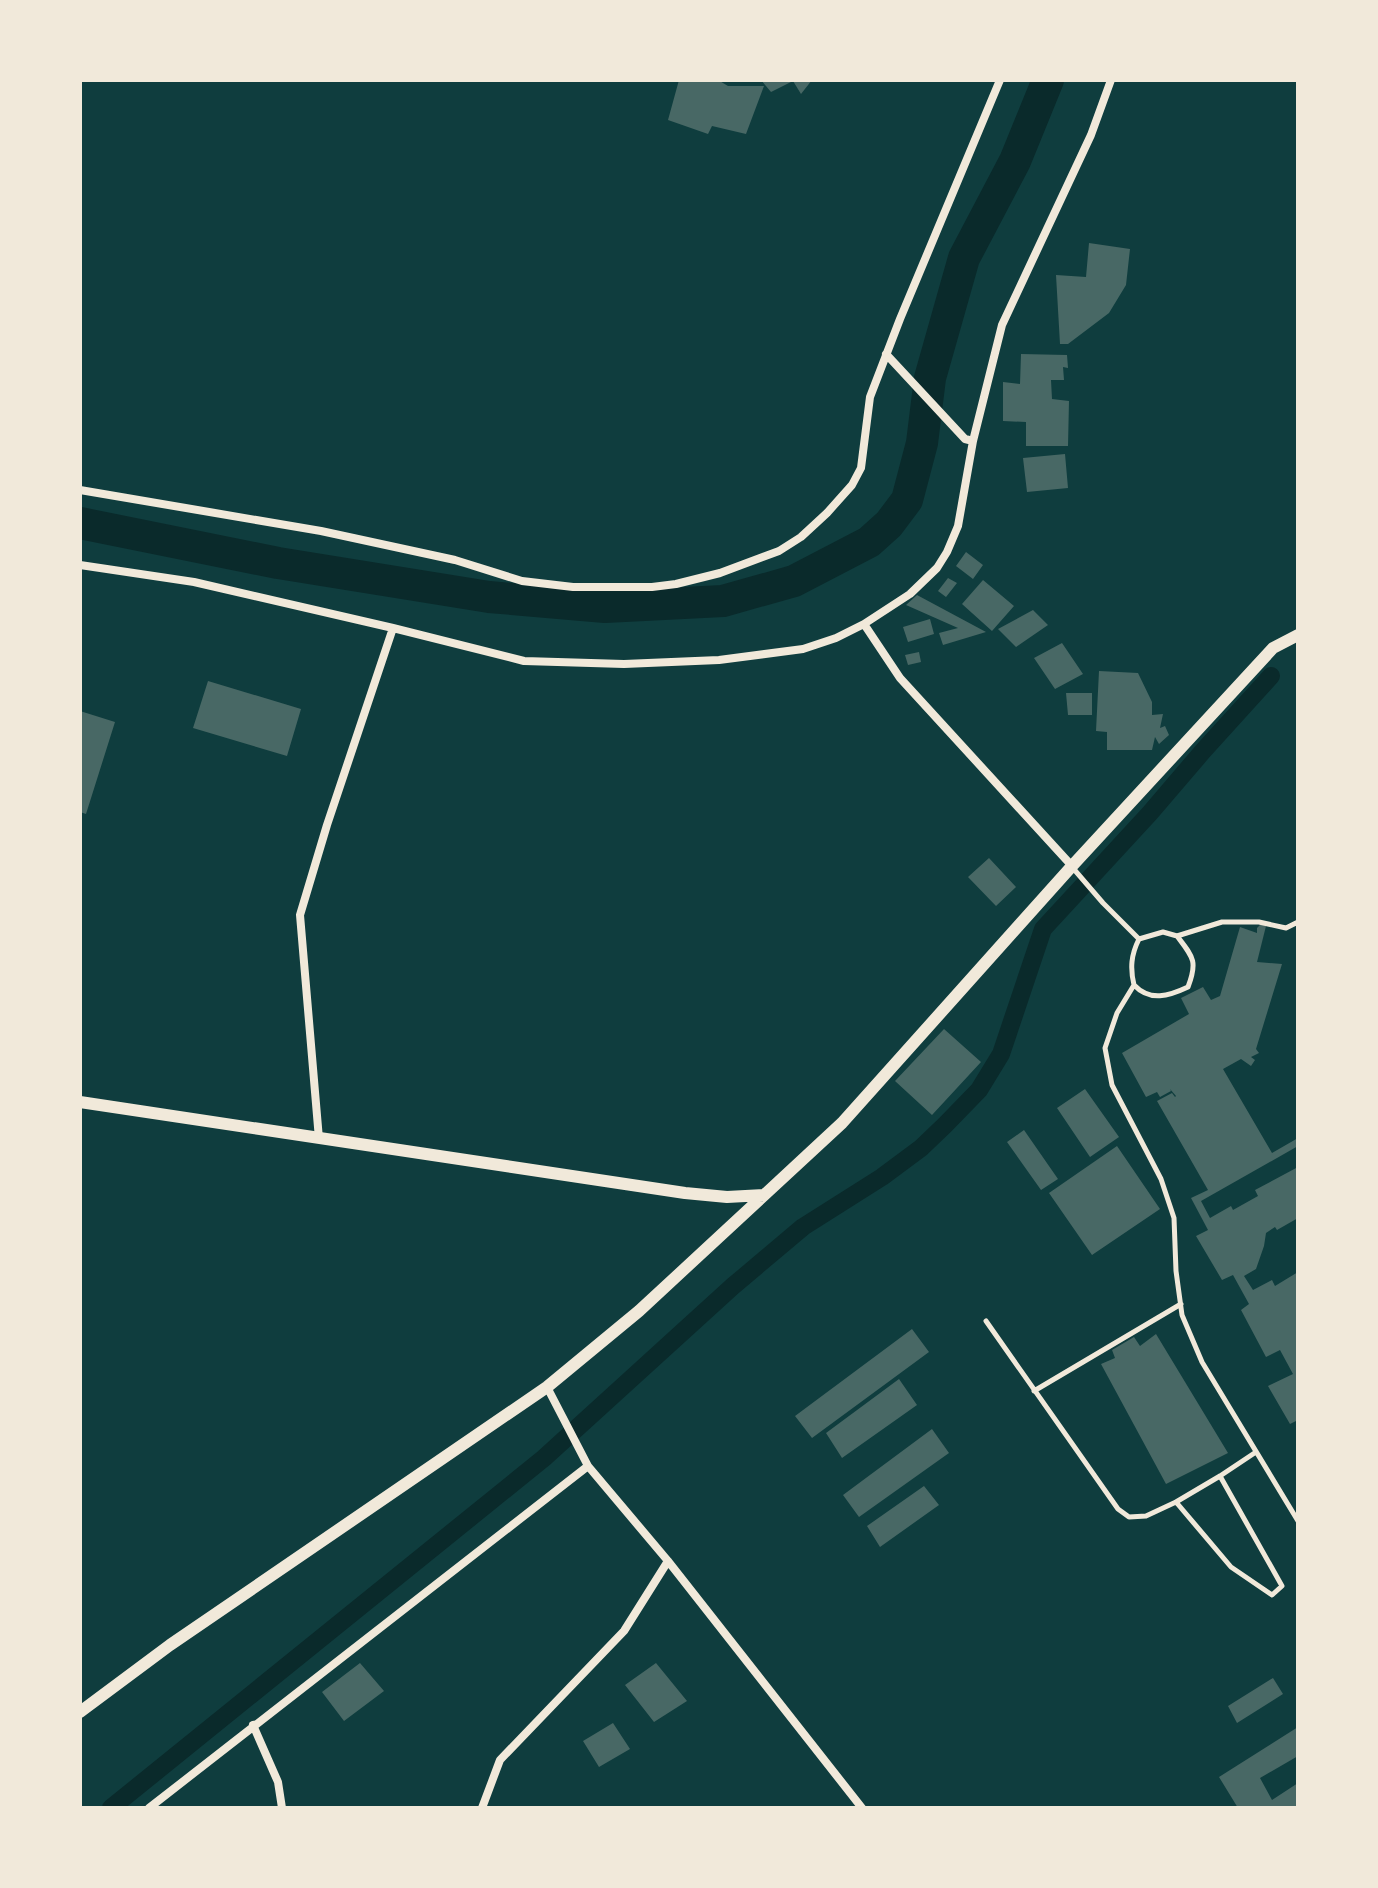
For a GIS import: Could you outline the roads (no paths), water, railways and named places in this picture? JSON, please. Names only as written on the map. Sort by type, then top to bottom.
[{"type":"street","points":[[80,490],[321,531],[455,560],[522,581],[573,587],[676,584],[720,573],[779,551],[801,537],[827,513],[852,485],[861,468],[870,397],[1000,80]]},
{"type":"street","points":[[80,565],[194,582],[524,661],[624,664],[719,660],[803,649],[836,638],[910,594],[937,568],[947,552],[958,526],[969,440],[1002,325],[1091,135],[1111,80]]},
{"type":"street","points":[[886,354],[969,440]]},
{"type":"street","points":[[864,624],[900,678],[1072,866]]},
{"type":"street","points":[[319,1139],[300,915],[393,628]]},
{"type":"street","points":[[80,1712],[170,1645],[547,1387],[639,1311],[842,1123],[1273,648],[1298,635]]},
{"type":"street","points":[[80,1102],[685,1193],[727,1197],[764,1195]]},
{"type":"street","points":[[547,1387],[588,1466],[668,1561],[862,1808]]},
{"type":"street","points":[[149,1808],[588,1466]]},
{"type":"street","points":[[482,1808],[500,1760],[624,1631],[668,1561]]},
{"type":"street","points":[[253,1725],[278,1782],[282,1808]]},
{"type":"lane","points":[[1072,866],[1139,939]]},
{"type":"lane","points":[[1177,936],[1192,955],[1195,969],[1188,987],[1172,995],[1156,997],[1141,992],[1134,985],[1131,971],[1133,951],[1139,939],[1163,932],[1177,936],[1222,922],[1259,922],[1286,928],[1298,922]]},
{"type":"lane","points":[[1134,985],[1117,1013],[1105,1048],[1112,1085],[1161,1179],[1174,1218],[1182,1315],[1202,1362],[1298,1521]]},
{"type":"lane","points":[[1034,1391],[1181,1304]]},
{"type":"lane","points":[[986,1321],[1118,1509],[1129,1517],[1146,1516],[1176,1502],[1256,1452]]},
{"type":"lane","points":[[1176,1502],[1231,1567],[1272,1595],[1282,1586],[1220,1476]]},
{"type":"waterway","points":[[80,523],[278,563],[489,597],[605,607],[723,601],[794,581],[869,542],[889,524],[907,500],[922,443],[930,378],[964,258],[1015,161],[1048,80]]},
{"type":"waterway","points":[[111,1808],[544,1458],[733,1286],[803,1227],[882,1177],[921,1148],[945,1125],[979,1090],[1001,1054],[1043,929],[1271,676]]}]
